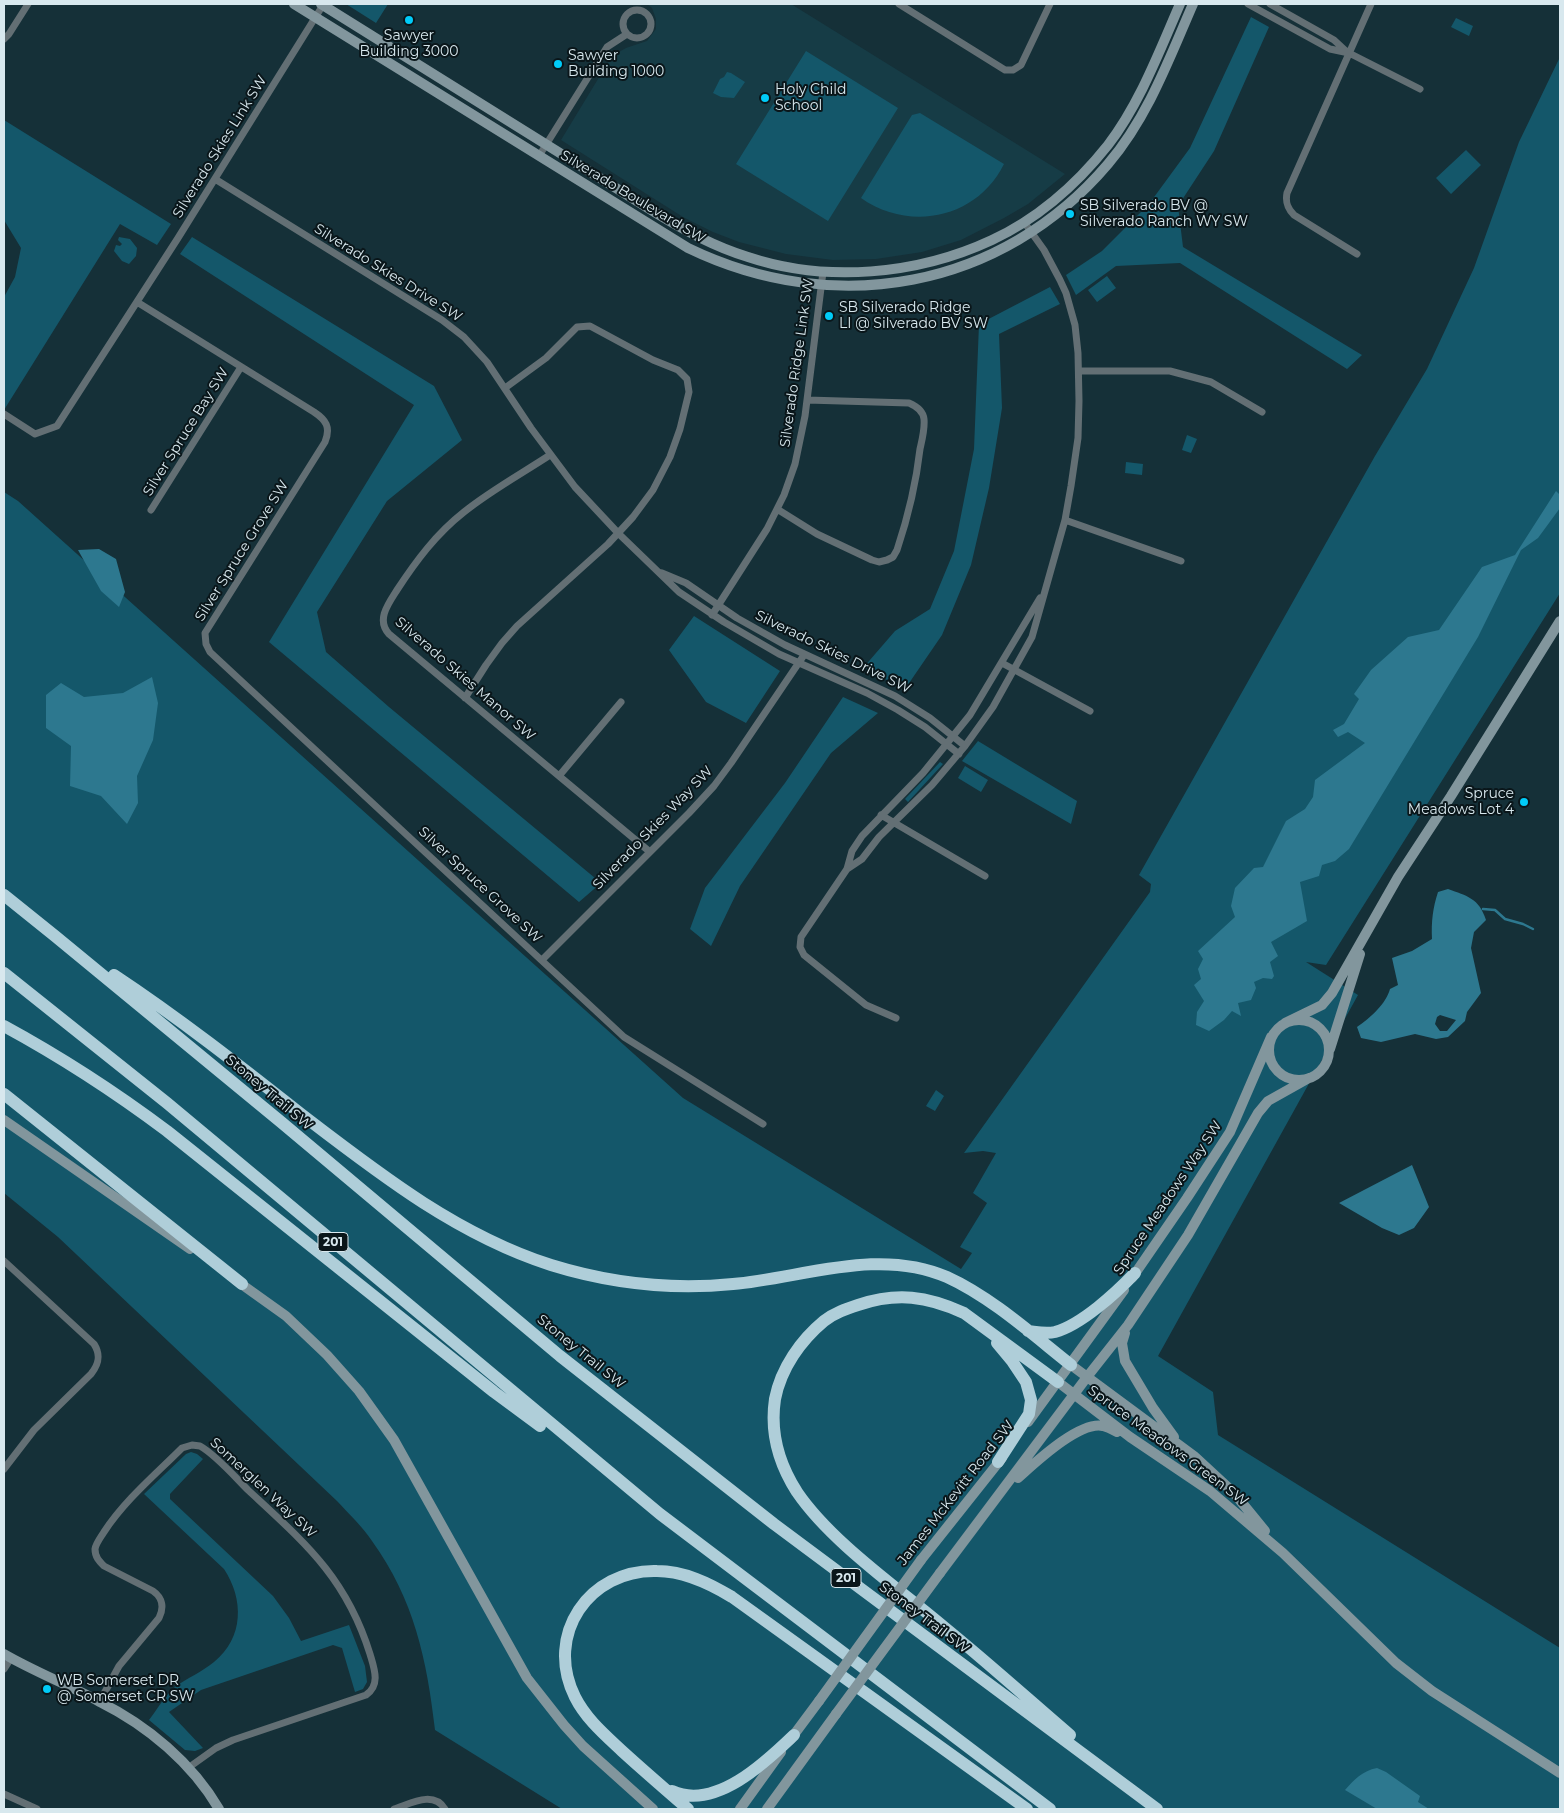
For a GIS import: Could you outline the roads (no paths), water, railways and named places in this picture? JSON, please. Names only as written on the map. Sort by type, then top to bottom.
[{"type":"highway","name":"Stoney Trail SW","points":[[4,895],[56,936],[560,1356],[774,1524],[1157,1809]]},
{"type":"highway","points":[[56,936],[187,1025],[346,1148],[432,1209],[460,1226],[521,1255],[575,1272],[637,1283],[671,1286],[735,1284],[821,1270],[859,1266],[890,1265],[918,1269],[945,1276],[970,1290],[1071,1365]]},
{"type":"highway","name":"201","points":[[4,973],[167,1103],[660,1514],[1050,1809]]},
{"type":"highway","points":[[4,1026],[81,1070],[160,1125],[494,1392],[660,1514]]},
{"type":"highway","points":[[4,1094],[242,1284]]},
{"type":"highway","points":[[1027,1331],[1046,1334],[1067,1327],[1083,1318],[1115,1293],[1135,1273]]},
{"type":"highway","points":[[1058,1382],[964,1313],[927,1300],[910,1297],[892,1297],[869,1301],[848,1308],[827,1319],[800,1346],[783,1373],[777,1389],[773,1423],[775,1439],[780,1458],[798,1493],[843,1542],[992,1665],[1137,1795]]},
{"type":"highway","points":[[983,1326],[1017,1367],[1026,1382],[1032,1400],[1029,1414],[998,1462]]},
{"type":"highway","points":[[688,1809],[598,1728],[585,1712],[568,1680],[565,1660],[570,1626],[590,1595],[613,1579],[659,1570],[696,1579],[732,1597],[1027,1809]]},
{"type":"highway","points":[[663,1787],[679,1794],[695,1796],[728,1787],[768,1760],[794,1735]]},
{"type":"main road","name":"Silverado Boulevard SW","points":[[294,4],[671,238],[702,255],[743,271],[769,278],[821,286],[879,285],[936,274],[973,262],[997,252],[1071,201],[1109,163],[1142,115],[1194,4]]},
{"type":"main road","name":"Silverado Boulevard SW","points":[[322,4],[684,230],[706,241],[767,263],[822,272],[878,271],[913,266],[964,251],[992,240],[1024,222],[1073,183],[1119,129],[1143,88],[1180,4]]},
{"type":"main road","points":[[448,100],[455,88]]},
{"type":"main road","points":[[1304,1079],[1290,1078],[1274,1067],[1270,1058],[1269,1047],[1271,1037],[1285,1023],[1322,1006],[1332,993],[1398,877],[1560,621]]},
{"type":"main road","points":[[767,1809],[940,1573],[1074,1394],[1128,1326],[1188,1235],[1258,1113],[1268,1101],[1317,1073],[1324,1066],[1369,929]]},
{"type":"main road","points":[[1285,1023],[1300,1020],[1314,1024],[1322,1031],[1326,1039],[1328,1057]]},
{"type":"main road","name":"Spruce Meadows Way SW","points":[[1071,1365],[1192,1191],[1230,1132],[1271,1037]]},
{"type":"main road","points":[[4,1120],[286,1316],[327,1355],[360,1392],[399,1448],[526,1678],[595,1762],[644,1809]]},
{"type":"main road","points":[[1128,1326],[1122,1343],[1125,1361],[1153,1408],[1181,1446]]},
{"type":"main road","name":"Spruce Meadows Green SW","points":[[1071,1365],[1194,1456],[1234,1494],[1283,1553]]},
{"type":"main road","name":"James McKevitt Road SW","points":[[740,1809],[922,1560],[1071,1365]]},
{"type":"main road","name":"Spruce Meadows Green SW","points":[[1058,1382],[1130,1437],[1210,1491],[1283,1553],[1396,1663],[1432,1691],[1560,1773]]},
{"type":"main road","points":[[1002,1492],[1031,1466],[1072,1434],[1083,1428],[1102,1426],[1130,1437]]},
{"type":"main road","points":[[8,1656],[100,1701],[126,1716],[155,1737],[188,1768],[219,1809]]},
{"type":"main road","points":[[583,1746],[653,1809]]},
{"type":"street","points":[[4,39],[28,4]]},
{"type":"street","name":"Silverado Skies Link SW","points":[[4,414],[35,434],[57,426],[215,179],[316,17],[322,4]]},
{"type":"street","points":[[899,4],[1005,70],[1013,70],[1021,64],[1050,4]]},
{"type":"street","points":[[1248,4],[1330,49],[1349,53]]},
{"type":"street","points":[[1270,4],[1334,40],[1349,53],[1420,89]]},
{"type":"street","points":[[1357,254],[1294,215],[1289,210],[1286,199],[1371,4]]},
{"type":"street","points":[[636,10],[648,16],[650,29],[644,36],[635,38],[626,34],[623,26],[624,17],[627,14],[636,10]]},
{"type":"street","points":[[539,156],[607,47],[626,34]]},
{"type":"street","name":"Silverado Skies Drive SW","points":[[215,179],[449,324],[464,337],[487,362],[550,456],[575,487],[619,534],[679,592],[755,641],[798,663],[881,700],[925,727],[959,754]]},
{"type":"street","points":[[847,869],[862,859],[879,837],[932,785],[959,754],[993,708],[1032,637],[1065,520],[1078,438],[1079,371],[1075,325],[1066,293],[1051,262],[1024,222]]},
{"type":"street","name":"Silverado Ridge Link SW","points":[[712,615],[755,550],[777,510],[790,479],[803,432],[822,272]]},
{"type":"street","name":"Silver Spruce Grove SW","points":[[137,302],[322,418],[328,426],[328,435],[205,633],[206,644],[210,652],[542,960]]},
{"type":"street","points":[[465,698],[491,658],[517,626],[619,534],[653,490],[670,457],[685,414],[689,392],[687,379],[678,370],[653,360],[596,328],[583,326],[574,330],[546,358],[505,388]]},
{"type":"street","name":"Silver Spruce Bay SW","points":[[151,510],[241,367]]},
{"type":"street","points":[[1079,371],[1170,371],[1211,382],[1262,412]]},
{"type":"street","points":[[777,510],[845,548],[879,562],[893,557],[897,550],[910,505],[917,478],[923,429],[924,418],[919,409],[908,403],[807,400]]},
{"type":"street","name":"Silverado Skies Manor SW","points":[[550,456],[490,493],[445,528],[412,567],[383,615],[384,626],[389,634],[650,852]]},
{"type":"street","points":[[1065,520],[1181,561]]},
{"type":"street","name":"Silverado Skies Drive SW","points":[[660,572],[686,583],[718,606],[766,635],[895,696],[930,718],[965,746]]},
{"type":"street","points":[[896,1018],[879,1012],[861,1001],[804,955],[800,947],[800,940],[803,932],[847,869],[852,851],[862,836],[923,773],[970,716],[1044,592]]},
{"type":"street","name":"Silverado Skies Way SW","points":[[542,960],[714,786],[804,654]]},
{"type":"street","points":[[1002,664],[1090,711]]},
{"type":"street","points":[[559,776],[621,702]]},
{"type":"street","points":[[881,815],[985,876]]},
{"type":"street","points":[[542,960],[624,1037],[763,1124]]},
{"type":"street","points":[[4,1261],[94,1344],[99,1359],[91,1374],[34,1430],[4,1470]]},
{"type":"street","name":"Somerglen Way SW","points":[[100,1701],[118,1666],[159,1618],[162,1612],[162,1605],[157,1594],[153,1591],[104,1566],[98,1560],[96,1554],[97,1543],[125,1503],[182,1448],[192,1445],[200,1446],[310,1548],[326,1567],[340,1587],[359,1623],[372,1660],[376,1681],[371,1691],[366,1695],[232,1740],[216,1748],[188,1768]]},
{"type":"street","points":[[4,1669],[8,1656]]},
{"type":"street","points":[[4,1794],[37,1809]]},
{"type":"street","points":[[394,1809],[429,1799],[438,1802],[445,1809]]},
{"type":"waterway","points":[[1483,909],[1495,910],[1505,919],[1533,929]]},
{"type":"place","name":"Sawyer Building 3000","points":[[409,20]]},
{"type":"place","name":"Sawyer Building 1000","points":[[558,64]]},
{"type":"place","name":"Holy Child School","points":[[765,98]]},
{"type":"place","name":"SB Silverado BV @ Silverado Ranch WY SW","points":[[1070,214]]},
{"type":"place","name":"SB Silverado Ridge LI @ Silverado BV SW","points":[[829,316]]},
{"type":"place","name":"Spruce Meadows Lot 4","points":[[1524,802]]},
{"type":"place","name":"WB Somerset DR @ Somerset CR SW","points":[[47,1689]]}]
